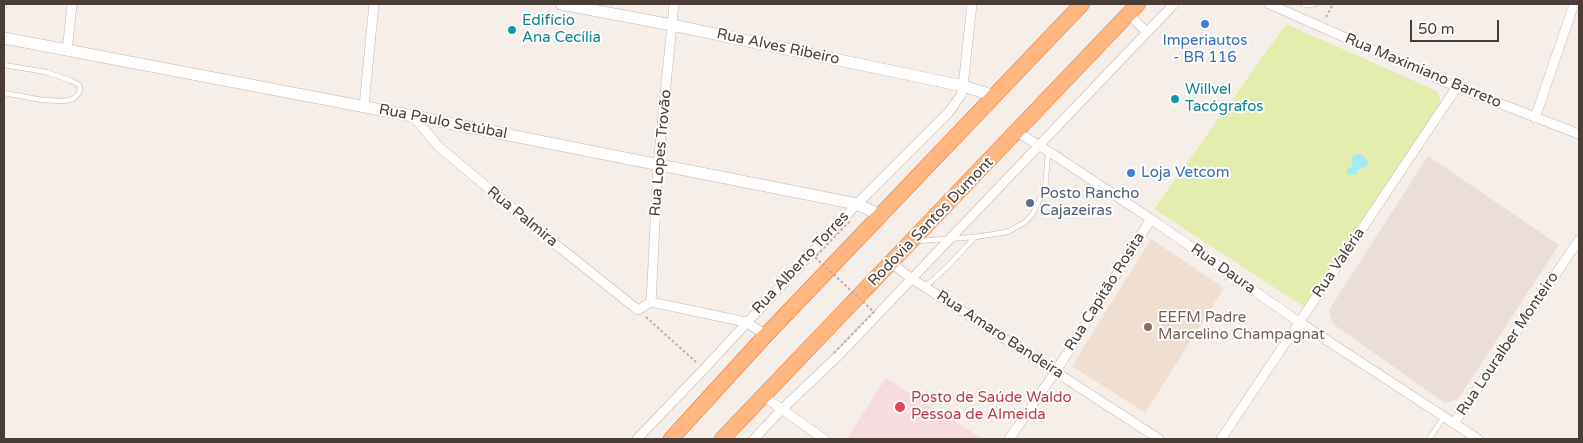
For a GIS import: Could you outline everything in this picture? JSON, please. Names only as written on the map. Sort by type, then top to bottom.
[{"type":"highway","points":[[671,439],[880,215],[1082,4]]},
{"type":"highway","name":"Rodovia Santos Dumont","points":[[722,439],[1133,9]]},
{"type":"street","points":[[67,51],[72,4]]},
{"type":"street","points":[[364,106],[374,4]]},
{"type":"street","name":"Rua Alves Ribeiro","points":[[561,4],[672,25],[963,86],[995,96]]},
{"type":"street","name":"Rua Lopes Trovão","points":[[651,302],[658,165],[674,4]]},
{"type":"street","points":[[963,86],[972,4]]},
{"type":"street","points":[[754,439],[781,410],[838,356],[951,239],[1174,4]]},
{"type":"street","name":"Rua Maximiano Barreto","points":[[1269,4],[1457,87],[1579,134]]},
{"type":"street","points":[[1535,118],[1574,4]]},
{"type":"street","points":[[1133,9],[1147,32]]},
{"type":"street","name":"Rua Paulo Setúbal","points":[[4,38],[364,106],[857,204],[880,215]]},
{"type":"street","name":"Rua Alberto Torres","points":[[637,439],[857,204],[949,112],[961,95],[963,86]]},
{"type":"street","name":"Rua Valéria","points":[[1221,439],[1457,87]]},
{"type":"street","name":"Rua Palmira","points":[[413,116],[439,147],[523,218],[638,310]]},
{"type":"street","name":"Rua Daura","points":[[1017,132],[1151,219],[1299,322],[1478,439]]},
{"type":"street","name":"Rua Capitão Rosita","points":[[1009,439],[1056,371],[1151,219]]},
{"type":"street","name":"Rua Louralber Monteiro","points":[[1454,423],[1579,240]]},
{"type":"street","name":"Rua Amaro Bandeira","points":[[891,263],[1159,439]]},
{"type":"street","points":[[638,310],[651,302],[746,322],[766,336]]},
{"type":"street","points":[[763,396],[824,439]]},
{"type":"lane","points":[[1303,4],[1315,4]]},
{"type":"lane","points":[[4,65],[46,72],[70,80],[79,85],[80,89],[73,99],[64,101],[42,100],[4,92]]},
{"type":"lane","points":[[913,241],[975,237],[1007,232],[1024,223],[1032,215],[1046,184],[1048,151]]},
{"type":"lane","points":[[925,287],[975,237]]},
{"type":"lane","name":"Rua Louralber Monteiro","points":[[1429,439],[1444,416]]},
{"type":"path","points":[[1321,28],[1333,4]]},
{"type":"path","points":[[834,353],[874,312],[815,257],[850,221]]},
{"type":"path","points":[[638,310],[704,369]]},
{"type":"shaded area","points":[[1428,156],[1559,245],[1458,399],[1445,403],[1333,324],[1329,310]]},
{"type":"shaded area","name":"EEFM Padre Marcelino Champagnat","points":[[1151,239],[1224,288],[1145,413],[1072,366]]},
{"type":"shaded area","name":"Posto de Saúde Waldo Pessoa de Almeida","points":[[886,378],[983,439],[851,439],[848,437]]},
{"type":"green space","points":[[1288,25],[1437,91],[1441,103],[1309,303],[1303,306],[1154,209],[1284,27]]},
{"type":"water","points":[[1359,154],[1366,158],[1368,163],[1364,168],[1357,170],[1357,174],[1347,174],[1347,169],[1353,166],[1351,159],[1354,155]]},
{"type":"place","name":"Imperiautos - BR 116","points":[[1205,24]]},
{"type":"place","name":"Edifício Ana Cecília","points":[[512,30]]},
{"type":"place","name":"Willvel Tacógrafos","points":[[1175,99]]},
{"type":"place","name":"Loja Vetcom","points":[[1131,173]]},
{"type":"place","name":"Posto Rancho Cajazeiras","points":[[1030,203]]},
{"type":"place","name":"EEFM Padre Marcelino Champagnat","points":[[1148,327]]},
{"type":"place","name":"Posto de Saúde Waldo Pessoa de Almeida","points":[[900,407]]}]
